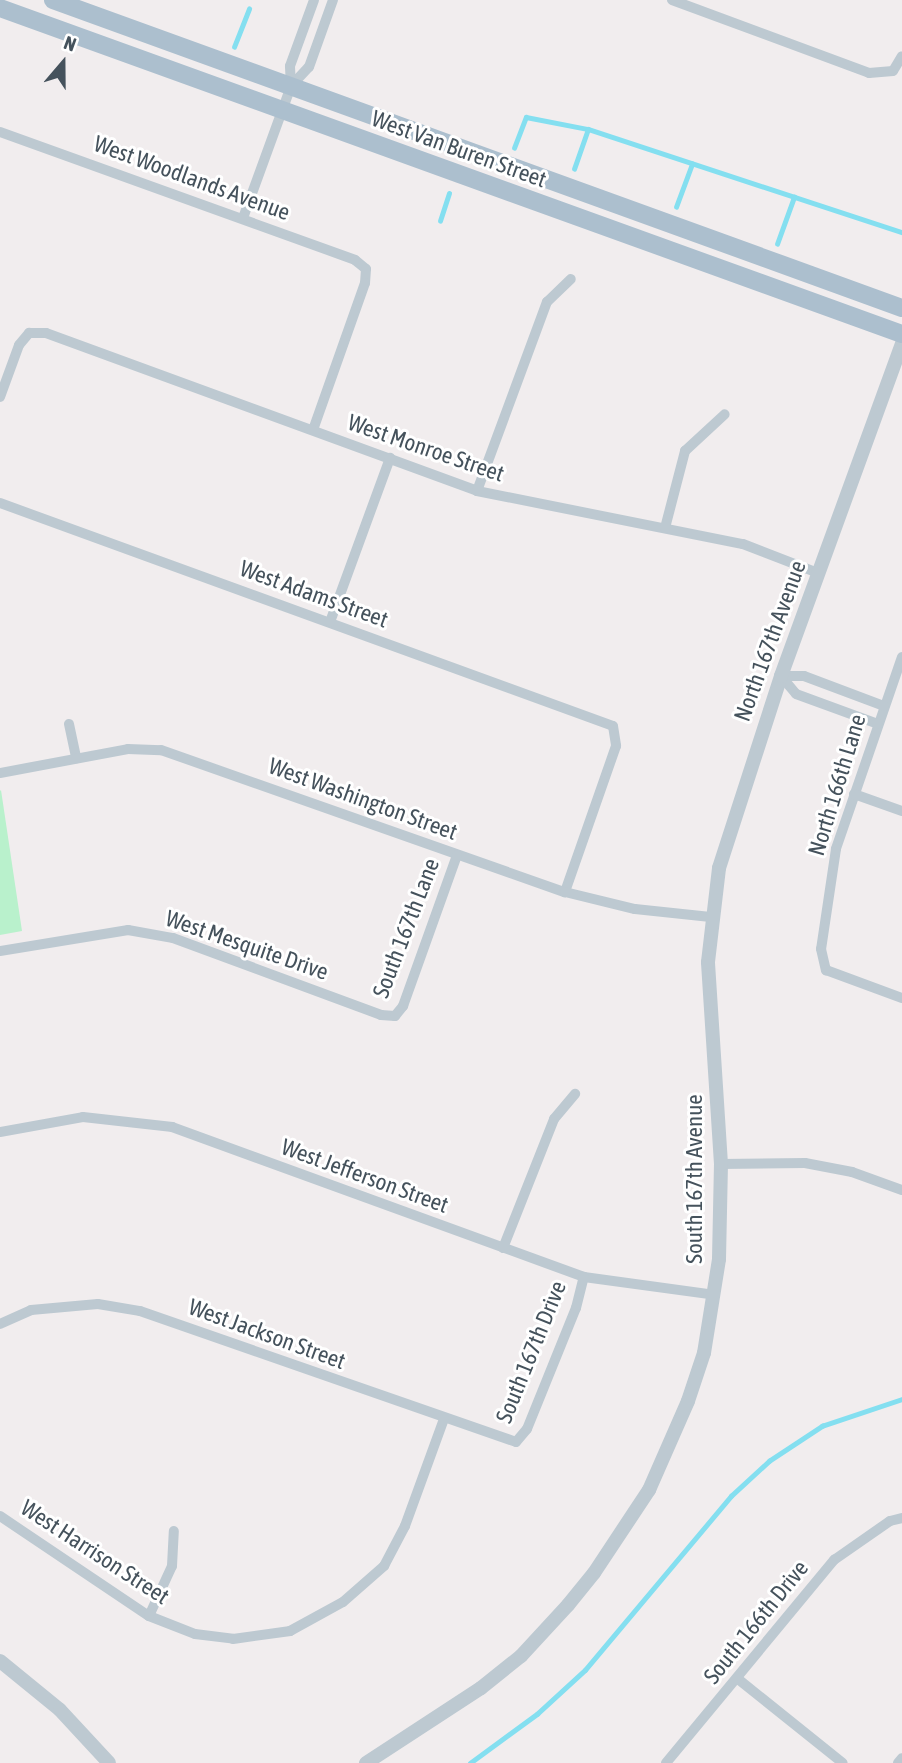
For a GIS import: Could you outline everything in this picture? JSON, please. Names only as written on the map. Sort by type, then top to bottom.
[{"type":"main road","name":"West Van Buren Street","points":[[52,0],[902,308]]},
{"type":"main road","name":"West Van Buren Street","points":[[0,8],[902,334]]},
{"type":"street","points":[[243,218],[291,86],[290,66],[314,0]]},
{"type":"street","points":[[291,86],[309,68],[333,0]]},
{"type":"street","points":[[671,0],[869,73],[893,71],[902,56]]},
{"type":"street","name":"West Woodlands Avenue","points":[[0,132],[243,218],[355,260],[366,269],[313,430]]},
{"type":"street","points":[[477,491],[547,302],[570,279]]},
{"type":"street","name":"West Monroe Street","points":[[0,397],[19,345],[29,333],[46,334],[477,491],[764,550],[818,573]]},
{"type":"street","name":"North 167th Avenue","points":[[708,962],[711,917],[735,808],[902,343]]},
{"type":"street","points":[[665,528],[685,451],[725,414]]},
{"type":"street","points":[[331,622],[390,458]]},
{"type":"street","name":"West Adams Street","points":[[0,503],[613,726],[616,746],[565,892]]},
{"type":"street","name":"North 166th Lane","points":[[902,657],[836,849],[821,949],[826,970],[902,998]]},
{"type":"street","points":[[781,676],[804,676],[884,706]]},
{"type":"street","points":[[781,676],[796,694],[878,724]]},
{"type":"street","points":[[69,724],[76,758]]},
{"type":"street","name":"West Washington Street","points":[[0,773],[128,749],[181,755],[565,892],[635,909],[711,917]]},
{"type":"street","points":[[854,794],[902,811]]},
{"type":"street","name":"South 167th Lane","points":[[395,1016],[403,1006],[457,855]]},
{"type":"street","name":"West Mesquite Drive","points":[[0,951],[128,930],[173,938],[395,1016]]},
{"type":"street","name":"South 167th Avenue","points":[[366,1763],[447,1712],[521,1656],[594,1573],[663,1463],[704,1353],[715,1295],[721,1164],[708,962]]},
{"type":"street","points":[[503,1248],[554,1119],[575,1094]]},
{"type":"street","name":"West Jefferson Street","points":[[0,1132],[83,1117],[172,1128],[584,1277],[715,1295]]},
{"type":"street","points":[[721,1164],[806,1163],[852,1172],[902,1190]]},
{"type":"street","name":"South 167th Drive","points":[[516,1442],[527,1429],[576,1308],[584,1277]]},
{"type":"street","name":"West Jackson Street","points":[[0,1324],[31,1310],[98,1304],[140,1311],[516,1442]]},
{"type":"street","name":"West Harrison Street","points":[[0,1516],[149,1616],[195,1634],[250,1639],[316,1621],[384,1566],[405,1526],[444,1419]]},
{"type":"street","name":"South 166th Drive","points":[[666,1763],[834,1560],[890,1521],[902,1518]]},
{"type":"street","points":[[149,1616],[172,1566],[174,1531]]},
{"type":"street","points":[[0,1661],[60,1710],[109,1763]]},
{"type":"street","points":[[738,1679],[843,1763]]},
{"type":"street","points":[[898,1763],[902,1758]]},
{"type":"green space","points":[[0,791],[22,931],[0,935]]},
{"type":"waterway","points":[[234,47],[249,9]]},
{"type":"waterway","points":[[514,148],[526,117],[588,129],[902,232]]},
{"type":"waterway","points":[[574,169],[588,129]]},
{"type":"waterway","points":[[676,207],[692,164]]},
{"type":"waterway","points":[[440,221],[449,193]]},
{"type":"waterway","points":[[777,244],[794,197]]},
{"type":"waterway","points":[[470,1763],[537,1714],[585,1670],[731,1496],[769,1461],[822,1426],[902,1399]]}]
